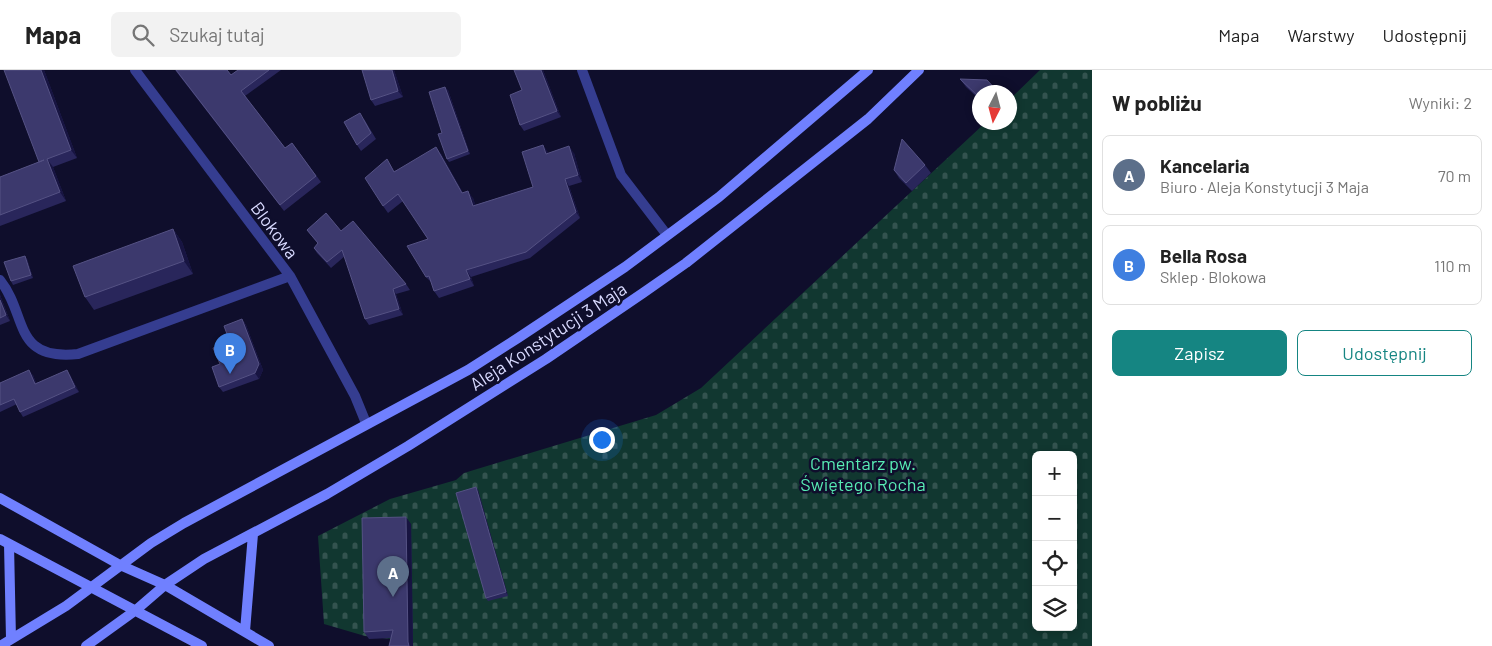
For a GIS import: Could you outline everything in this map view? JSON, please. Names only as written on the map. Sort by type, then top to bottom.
[{"type":"main road","name":"Aleja Konstytucji 3 Maja","points":[[0,646],[66,606],[120,565],[184,523],[366,423],[468,370],[625,267],[719,197],[868,70]]},
{"type":"main road","name":"Aleja Konstytucji 3 Maja","points":[[86,646],[136,610],[165,584],[204,559],[253,534],[408,446],[546,359],[643,293],[686,263],[868,119],[919,70]]},
{"type":"main road","points":[[1,502],[120,565],[165,584],[269,646]]},
{"type":"main road","points":[[246,631],[253,534]]},
{"type":"main road","points":[[4,542],[202,646]]},
{"type":"main road","points":[[4,542],[11,639]]},
{"type":"street","name":"Blokowa","points":[[135,70],[290,276],[355,396],[366,423]]},
{"type":"street","points":[[582,70],[621,175],[667,235]]},
{"type":"street","points":[[0,280],[28,340],[53,354],[67,355],[87,350],[290,276]]},
{"type":"green space","name":"Cmentarz pw. Świętego Rocha","points":[[1040,70],[1092,70],[1092,646],[401,646],[400,640],[365,636],[324,624],[318,536],[390,499],[456,480],[464,473],[656,415],[701,388],[977,130],[1017,130],[1017,92]]},
{"type":"building","points":[[4,70],[41,70],[71,150],[47,159],[60,192],[0,215],[0,177],[39,162]]},
{"type":"building","points":[[176,70],[227,70],[231,75],[238,70],[269,70],[241,91],[285,148],[292,143],[316,176],[280,205]]},
{"type":"building","points":[[362,70],[392,70],[398,91],[371,100]]},
{"type":"building","points":[[514,70],[541,70],[557,111],[520,125],[510,95],[522,90]]},
{"type":"building","points":[[960,79],[987,80],[992,85],[972,85],[972,90]]},
{"type":"building","points":[[445,87],[468,151],[447,159],[438,134],[442,133],[429,92]]},
{"type":"building","points":[[360,113],[371,133],[357,145],[344,122]]},
{"type":"building","points":[[902,139],[925,165],[906,183],[894,170]]},
{"type":"building","points":[[543,145],[546,154],[569,146],[578,175],[565,179],[576,212],[526,252],[466,270],[470,279],[434,291],[429,276],[426,277],[407,246],[428,239],[398,194],[383,206],[365,178],[387,159],[394,172],[436,147],[462,193],[468,191],[473,206],[533,187],[522,152]]},
{"type":"building","points":[[326,213],[341,231],[353,221],[406,284],[393,289],[399,309],[365,319],[342,250],[327,262],[314,248],[318,243],[307,230]]},
{"type":"building","points":[[173,229],[184,261],[85,297],[73,266]]},
{"type":"building","points":[[25,256],[31,275],[11,281],[4,262]]},
{"type":"building","points":[[0,300],[6,315],[0,318]]},
{"type":"building","points":[[242,319],[259,364],[255,373],[219,387],[212,367],[220,364],[213,348],[230,342],[224,326]]},
{"type":"building","points":[[29,370],[35,384],[67,370],[75,387],[20,412],[14,399],[0,405],[0,383]]},
{"type":"building","points":[[476,487],[506,592],[486,598],[456,493]]},
{"type":"building","points":[[406,517],[409,646],[389,646],[393,630],[364,632],[362,518]]},
{"type":"place","name":"Bella Rosa","points":[[230,374]]},
{"type":"place","name":"Kancelaria","points":[[393,597]]}]
